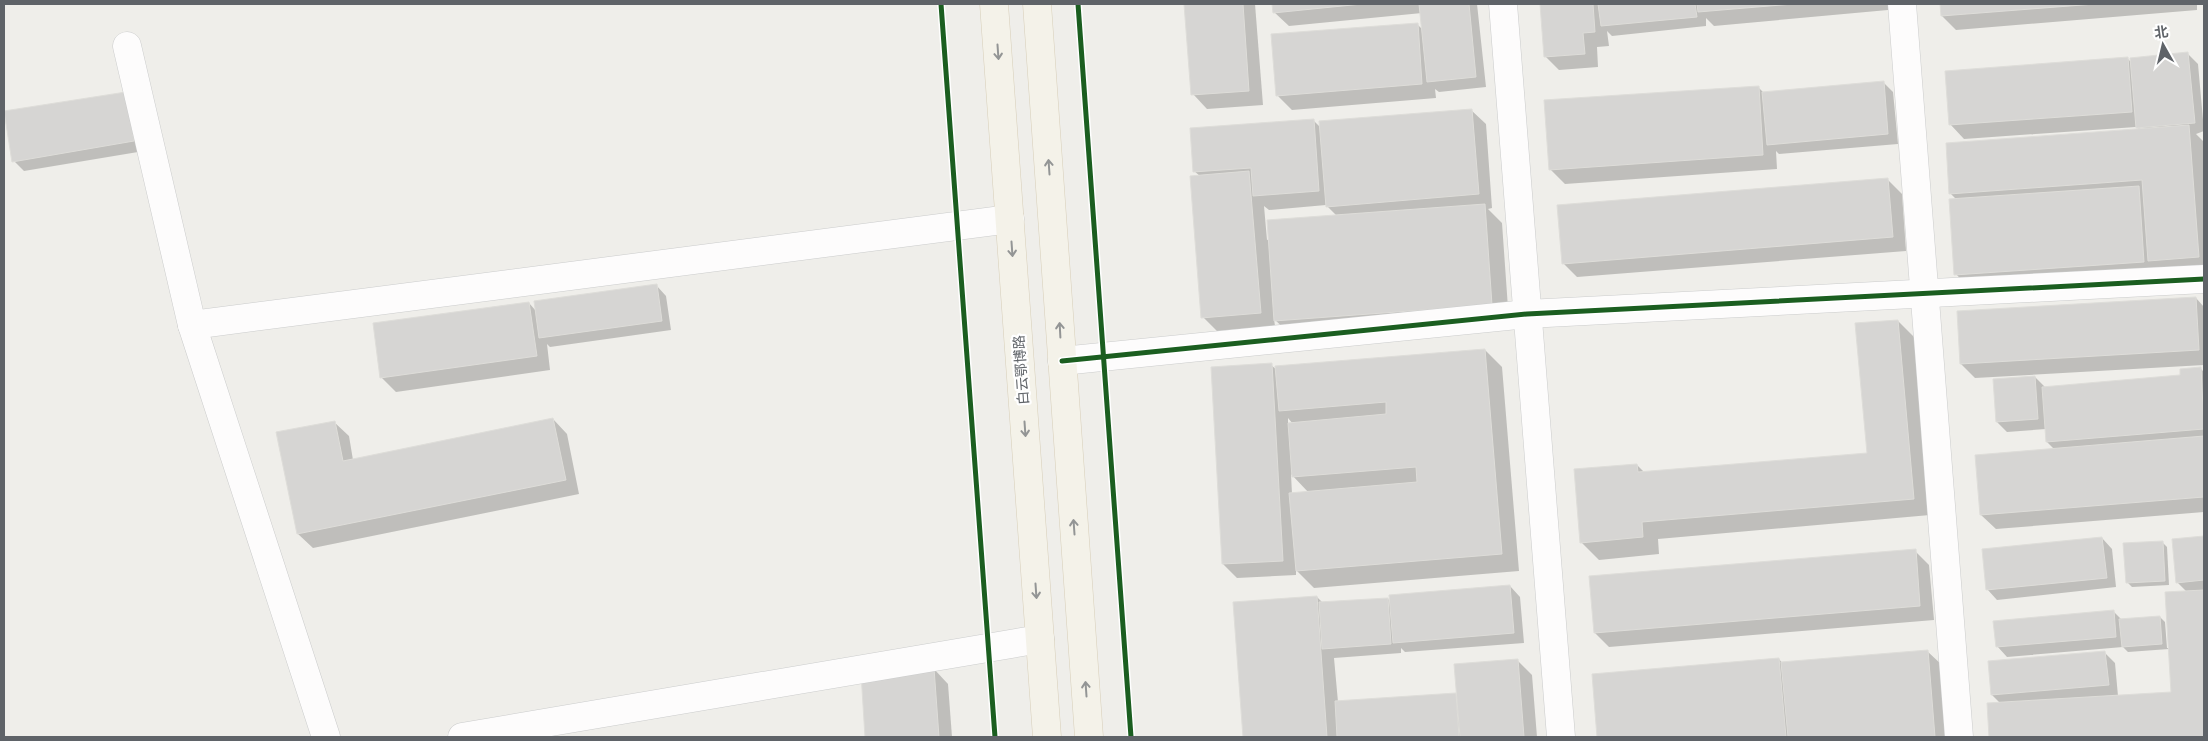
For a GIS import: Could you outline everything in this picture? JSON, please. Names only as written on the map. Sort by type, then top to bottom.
[{"type":"main road","name":"白云鄂博路","points":[[994,4],[1047,737]]},
{"type":"main road","points":[[1037,4],[1089,737]]},
{"type":"street","points":[[1503,4],[1561,737]]},
{"type":"street","points":[[1902,4],[1959,737]]},
{"type":"street","points":[[128,46],[192,325],[326,737]]},
{"type":"street","points":[[192,325],[1010,219]]},
{"type":"street","points":[[1062,361],[1527,314],[1924,295],[2204,279]]},
{"type":"street","points":[[462,737],[1040,639]]},
{"type":"building","points":[[1184,4],[1243,4],[1249,91],[1191,95]]},
{"type":"building","points":[[1272,4],[1362,4],[1273,13]]},
{"type":"building","points":[[1419,4],[1469,4],[1476,77],[1427,82]]},
{"type":"building","points":[[1540,4],[1593,4],[1595,32],[1583,33],[1585,54],[1544,57]]},
{"type":"building","points":[[1598,4],[1695,4],[1697,17],[1601,26]]},
{"type":"building","points":[[1697,4],[1793,4],[1698,12]]},
{"type":"building","points":[[1940,4],[2095,4],[1941,16]]},
{"type":"building","points":[[1418,23],[1422,84],[1276,96],[1271,34]]},
{"type":"building","points":[[2188,52],[2195,123],[2136,128],[2130,58]]},
{"type":"building","points":[[2128,57],[2132,112],[1949,125],[1945,71]]},
{"type":"building","points":[[1884,81],[1888,134],[1767,145],[1762,92]]},
{"type":"building","points":[[1759,86],[1763,155],[1549,170],[1544,100]]},
{"type":"building","points":[[126,92],[134,141],[12,162],[4,111]]},
{"type":"building","points":[[1472,109],[1479,194],[1326,207],[1319,121]]},
{"type":"building","points":[[1314,119],[1319,191],[1253,196],[1251,168],[1193,172],[1190,128]]},
{"type":"building","points":[[2189,125],[2199,257],[2148,261],[2142,180],[1949,194],[1946,143]]},
{"type":"building","points":[[1249,171],[1261,313],[1201,318],[1190,176]]},
{"type":"building","points":[[1888,178],[1893,237],[1562,264],[1557,205]]},
{"type":"building","points":[[2139,186],[2144,262],[1954,275],[1949,199]]},
{"type":"building","points":[[1485,204],[1492,305],[1274,321],[1267,220]]},
{"type":"building","points":[[657,284],[662,321],[539,338],[534,301]]},
{"type":"building","points":[[2196,297],[2199,350],[1960,364],[1957,311]]},
{"type":"building","points":[[529,302],[537,356],[380,378],[373,323]]},
{"type":"building","points":[[1898,320],[1914,499],[1642,522],[1643,537],[1580,543],[1574,469],[1637,464],[1638,472],[1867,453],[1855,323]]},
{"type":"building","points":[[1485,349],[1502,554],[1296,571],[1289,493],[1417,482],[1416,467],[1292,477],[1288,423],[1386,414],[1386,402],[1279,411],[1275,366]]},
{"type":"building","points":[[1272,363],[1283,561],[1222,564],[1211,367]]},
{"type":"building","points":[[2201,367],[2204,429],[2046,442],[2042,387],[2180,375],[2180,369]]},
{"type":"building","points":[[2035,376],[2038,419],[1996,422],[1993,379]]},
{"type":"building","points":[[553,418],[566,480],[297,534],[276,432],[335,421],[343,461]]},
{"type":"building","points":[[2204,436],[2204,497],[1980,515],[1975,455]]},
{"type":"building","points":[[2204,536],[2204,580],[2176,583],[2172,539]]},
{"type":"building","points":[[2102,537],[2107,578],[1986,590],[1982,549]]},
{"type":"building","points":[[2163,541],[2165,581],[2126,583],[2123,543]]},
{"type":"building","points":[[1916,549],[1920,606],[1594,633],[1589,576]]},
{"type":"building","points":[[1510,585],[1514,633],[1393,643],[1389,595]]},
{"type":"building","points":[[2204,590],[2204,737],[1989,737],[1987,703],[2171,692],[2165,592]]},
{"type":"building","points":[[1317,596],[1327,737],[1243,737],[1233,602]]},
{"type":"building","points":[[1388,598],[1391,644],[1322,649],[1319,602]]},
{"type":"building","points":[[2114,610],[2116,637],[1996,647],[1993,621]]},
{"type":"building","points":[[2160,616],[2162,644],[2122,647],[2119,619]]},
{"type":"building","points":[[1928,650],[1935,737],[1788,737],[1781,662]]},
{"type":"building","points":[[2105,651],[2109,685],[1991,695],[1988,661]]},
{"type":"building","points":[[1779,658],[1786,737],[1597,737],[1592,674]]},
{"type":"building","points":[[1518,659],[1524,737],[1460,737],[1454,664]]},
{"type":"building","points":[[934,668],[939,737],[865,737],[861,673]]},
{"type":"building","points":[[1456,693],[1459,737],[1337,737],[1335,701]]},
{"type":"cycle path","points":[[941,4],[995,737]]},
{"type":"cycle path","points":[[1078,4],[1131,737]]},
{"type":"cycle path","points":[[1062,361],[1527,314],[2204,279]]}]
